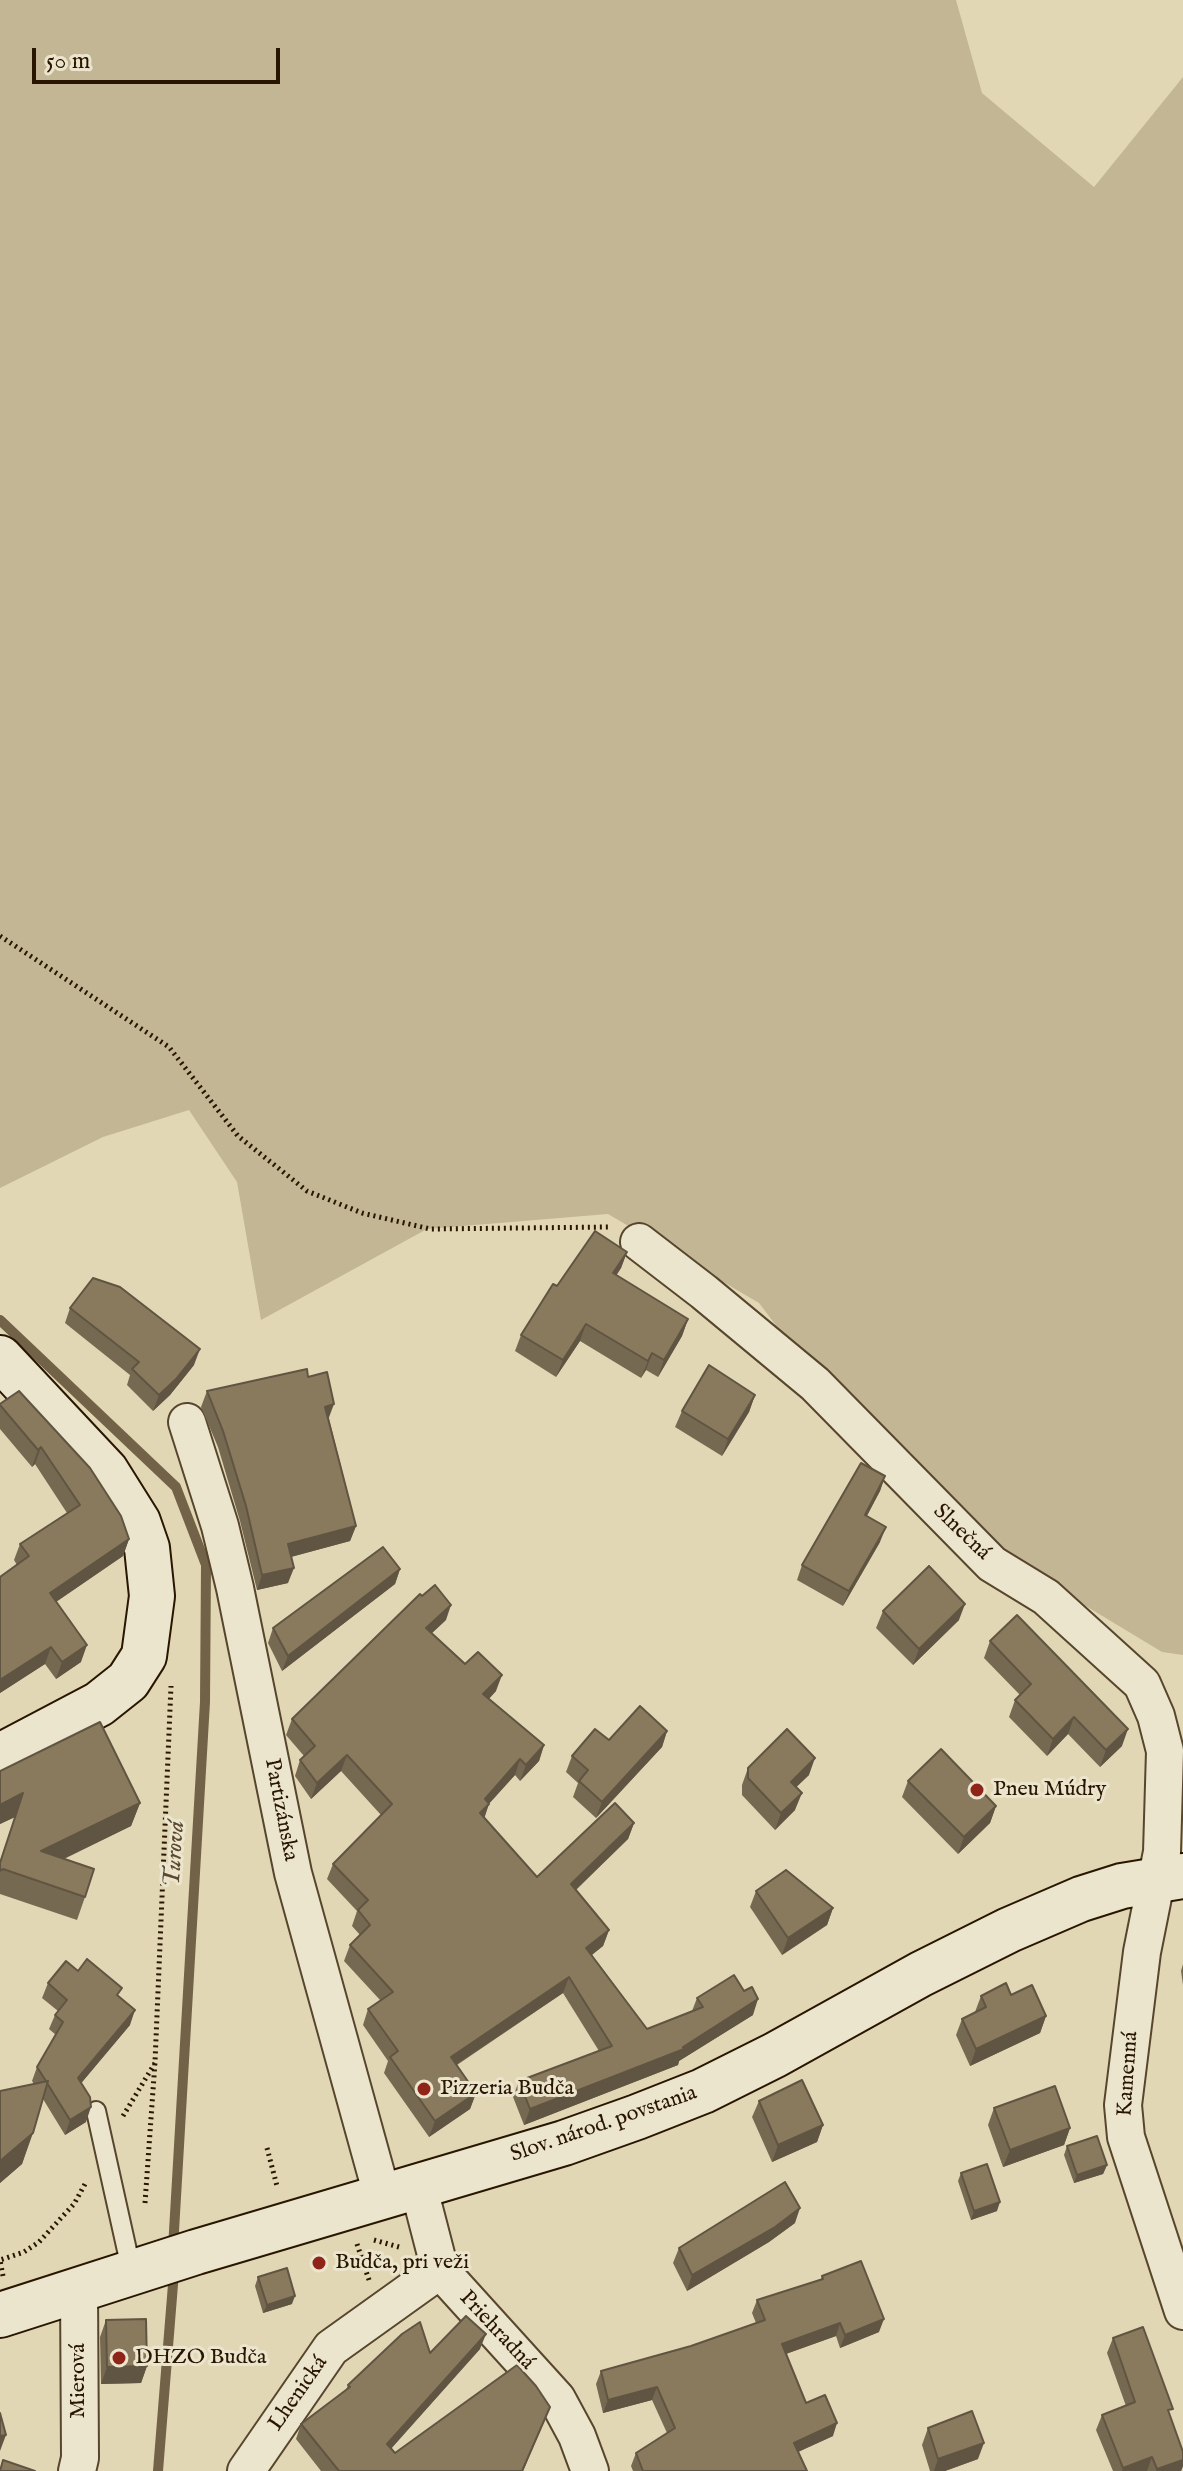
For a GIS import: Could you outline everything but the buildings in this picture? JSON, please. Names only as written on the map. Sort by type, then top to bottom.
[{"type":"street","name":"Slnečná","points":[[639,1242],[815,1384],[992,1564],[1046,1597],[1142,1684],[1156,1716],[1165,1751],[1162,1852],[1170,1878]]},
{"type":"street","points":[[0,1358],[106,1471],[138,1522],[147,1548],[152,1596],[144,1656],[128,1681],[99,1704],[0,1756]]},
{"type":"street","name":"Partizánska","points":[[187,1422],[220,1526],[235,1588],[293,1873],[400,2190]]},
{"type":"street","name":"Slov. národ. povstania","points":[[6,2313],[196,2252],[564,2143],[703,2091],[1009,1930],[1081,1899],[1122,1886],[1170,1878]]},
{"type":"street","name":"Kamenná","points":[[1170,1878],[1142,1952],[1123,2105],[1126,2137],[1183,2311]]},
{"type":"street","name":"Priehradná","points":[[400,2190],[440,2270],[557,2399],[577,2436],[590,2471]]},
{"type":"street","name":"Lhenická","points":[[257,2466],[331,2348],[440,2270]]},
{"type":"street","name":"Mierová","points":[[77,2471],[80,2458],[79,2290]]},
{"type":"lane","points":[[96,2111],[142,2271]]},
{"type":"path","points":[[0,936],[169,1047],[238,1136],[307,1191],[362,1213],[430,1229],[611,1227],[639,1242]]},
{"type":"path","points":[[144,2213],[155,2062],[172,1673]]},
{"type":"path","points":[[6,2313],[0,2260],[24,2252],[57,2225],[74,2204],[155,2062]]},
{"type":"path","points":[[267,2148],[277,2186]]},
{"type":"shaded area","points":[[0,0],[956,0],[982,93],[1094,187],[1183,77],[1183,1655],[1162,1652],[907,1498],[759,1303],[608,1214],[427,1229],[261,1320],[237,1182],[189,1110],[103,1137],[0,1188]]},
{"type":"waterway","name":"Turová","points":[[0,1320],[176,1487],[206,1565],[205,1702],[173,2248]]},
{"type":"waterway","name":"Turová","points":[[158,2471],[174,2272]]},
{"type":"place","name":"Pneu Múdry","points":[[977,1790]]},
{"type":"place","name":"Pizzeria Budča","points":[[424,2089]]},
{"type":"place","name":"Budča, pri veži","points":[[319,2263]]},
{"type":"place","name":"DHZO Budča","points":[[119,2358]]}]
